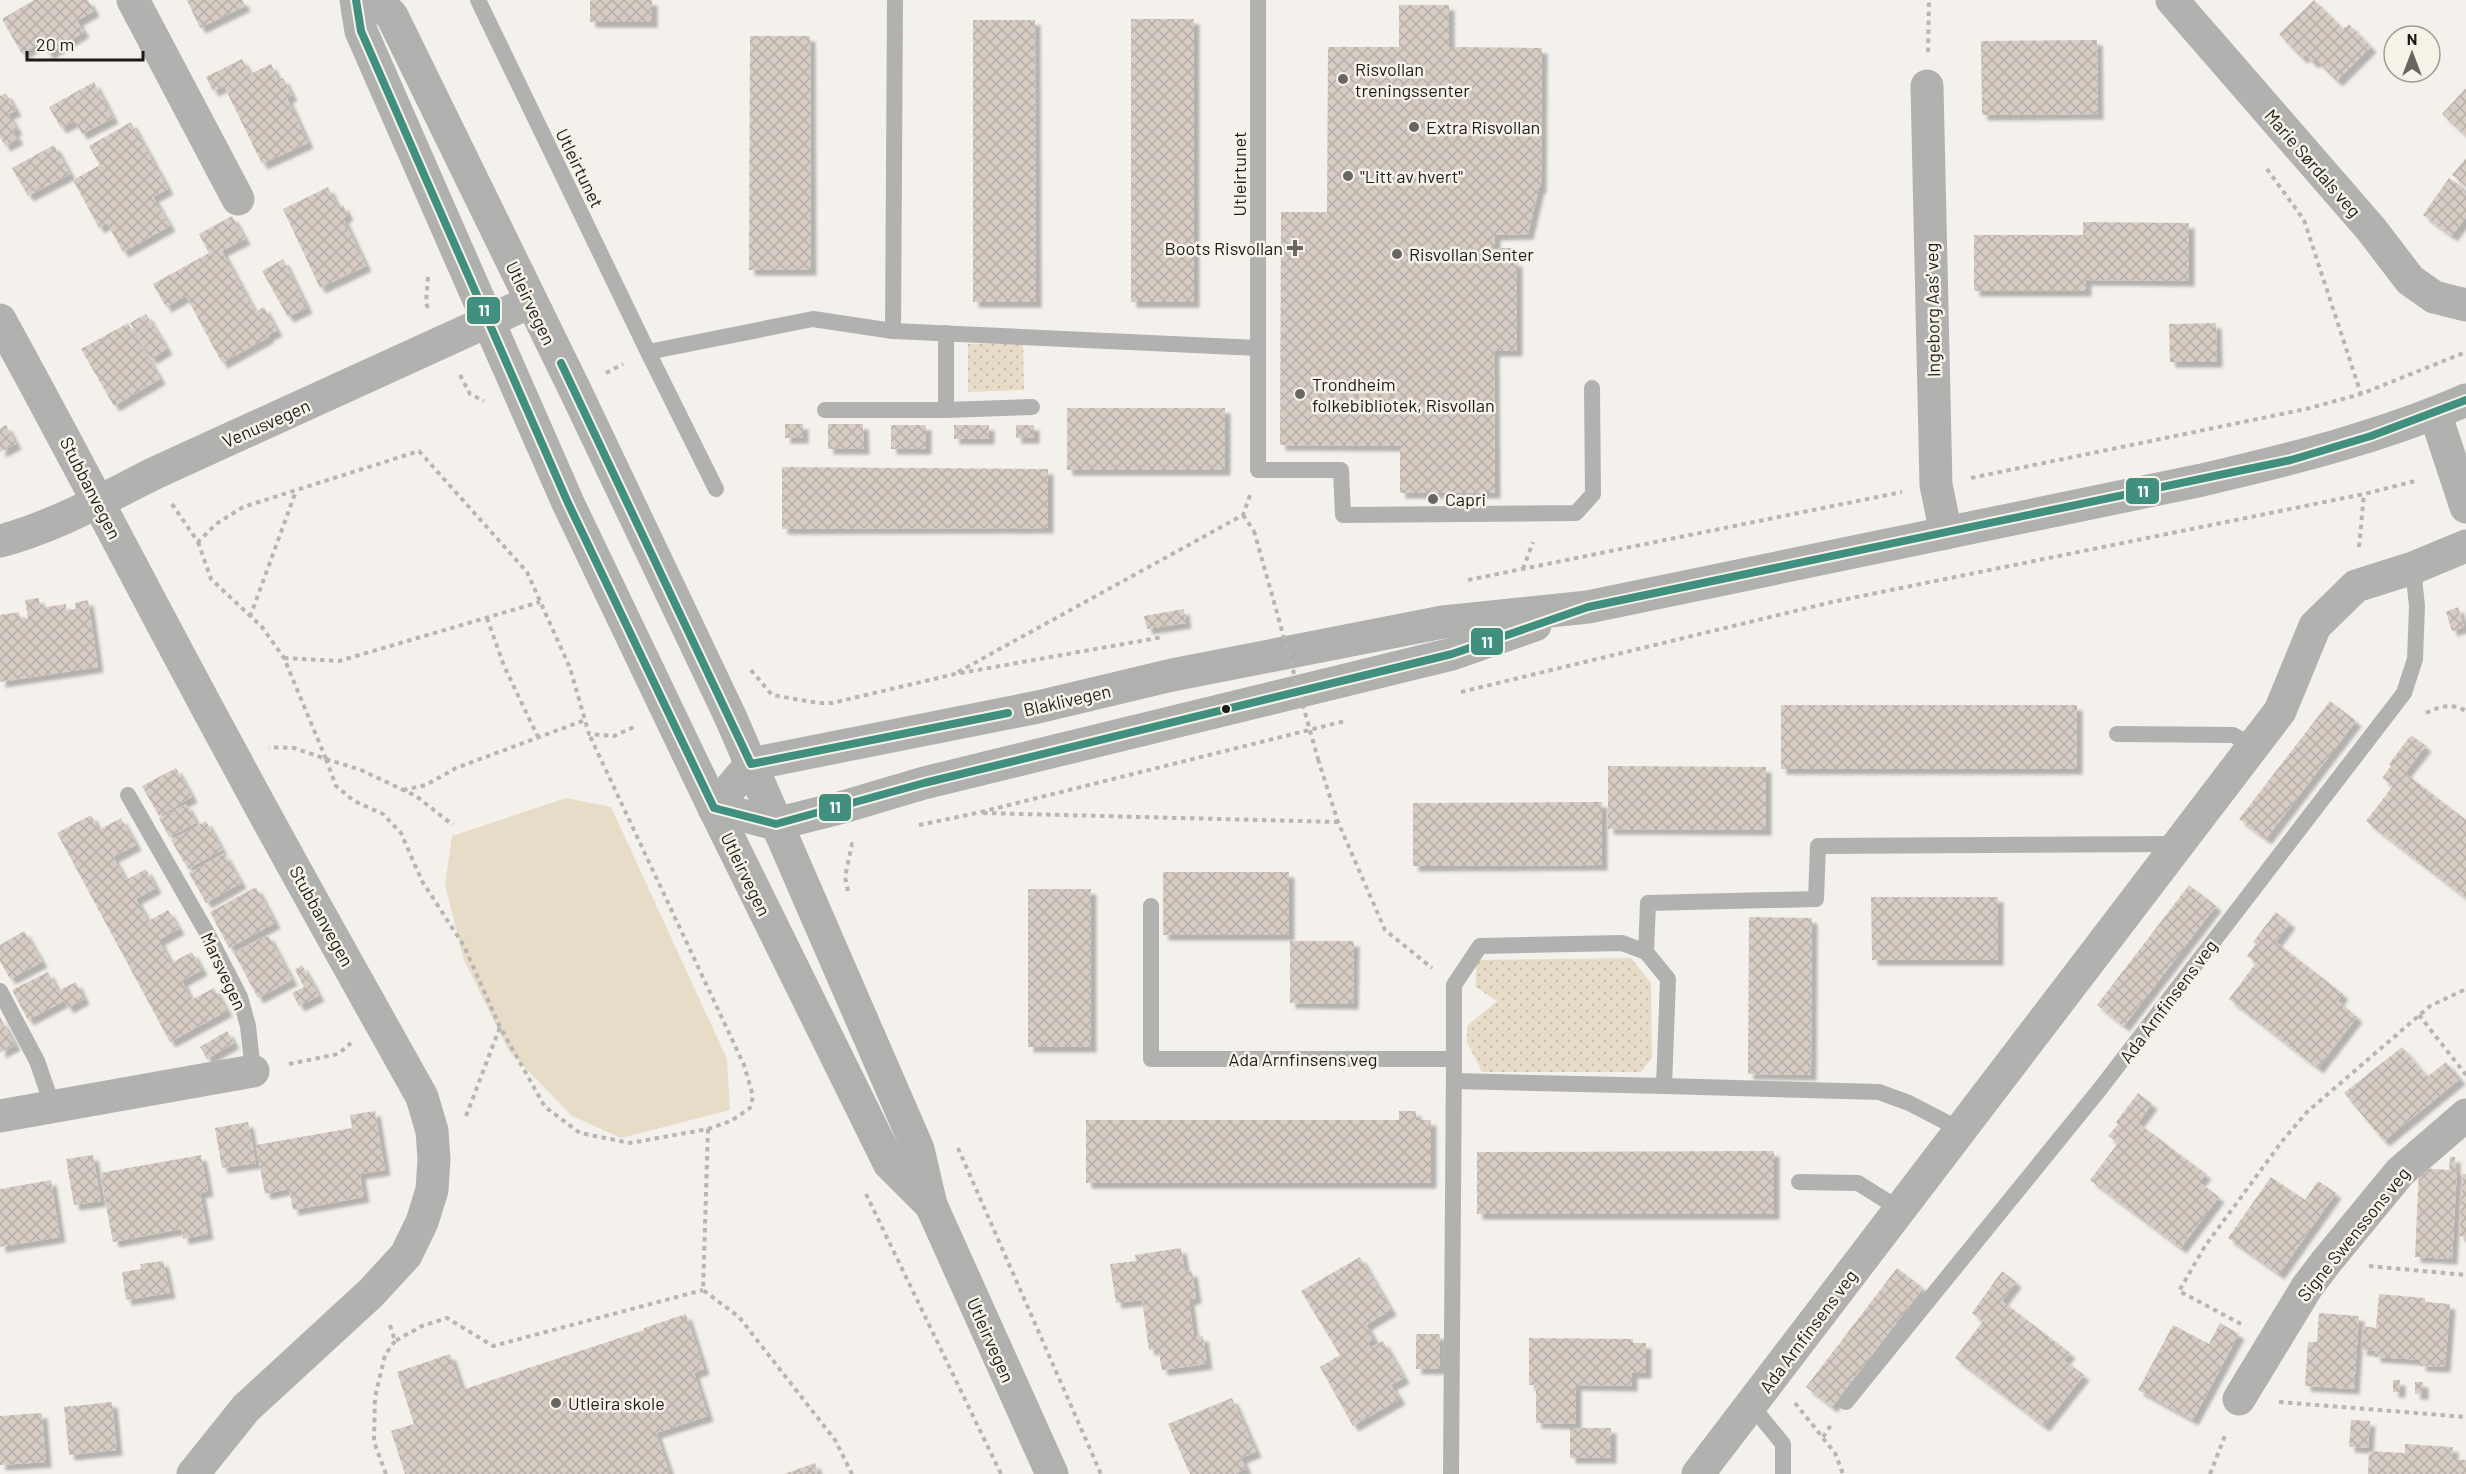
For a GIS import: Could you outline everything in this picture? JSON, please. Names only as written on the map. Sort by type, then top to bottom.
[{"type":"main road","name":"Utleirvegen","points":[[356,0],[361,31],[568,503],[714,808],[889,1162],[931,1205]]},
{"type":"main road","name":"Utleirvegen","points":[[377,0],[392,16],[575,390],[751,764],[918,1149],[931,1205],[1052,1474]]},
{"type":"main road","name":"Blaklivegen","points":[[751,764],[1038,707],[1172,675],[1443,622],[1588,607],[2291,460],[2371,436],[2466,400]]},
{"type":"main road","name":"Blaklivegen","points":[[714,808],[776,824],[924,783],[1452,654],[1588,607]]},
{"type":"main road","points":[[714,808],[751,764]]},
{"type":"street","points":[[133,0],[238,199]]},
{"type":"street","name":"Marie Sørdals veg","points":[[2172,0],[2371,229],[2410,280],[2433,297],[2466,305]]},
{"type":"street","name":"Ingeborg Aas' veg","points":[[1927,86],[1936,485],[1946,533]]},
{"type":"street","name":"Venusvegen","points":[[0,541],[18,536],[97,502],[155,473],[530,302]]},
{"type":"street","name":"Stubbanvegen","points":[[0,320],[62,431],[97,502],[231,752],[422,1097],[432,1131],[434,1159],[432,1190],[422,1222],[406,1255],[371,1293],[246,1408],[205,1470]]},
{"type":"street","points":[[2435,413],[2466,507]]},
{"type":"street","name":"Ada Arnfinsens veg","points":[[1698,1474],[2280,711],[2315,626],[2356,586],[2413,568],[2466,546]]},
{"type":"street","points":[[0,1116],[253,1071]]},
{"type":"street","name":"Signe Swenssons veg","points":[[2239,1399],[2307,1287],[2326,1262],[2400,1172],[2466,1115]]},
{"type":"lane","name":"Utleirtunet","points":[[478,0],[716,489]]},
{"type":"lane","points":[[893,331],[895,0]]},
{"type":"lane","name":"Utleirtunet","points":[[1258,0],[1258,470]]},
{"type":"lane","points":[[648,352],[813,319],[893,331],[1258,348]]},
{"type":"lane","points":[[946,333],[946,410]]},
{"type":"lane","points":[[1258,470],[1341,470],[1342,515],[1576,513],[1593,494],[1592,388]]},
{"type":"lane","points":[[825,410],[1032,407]]},
{"type":"lane","name":"Ada Arnfinsens veg","points":[[1846,1402],[2100,1089],[2404,693],[2415,659],[2417,606],[2413,568]]},
{"type":"lane","points":[[2117,734],[2233,735],[2253,746]]},
{"type":"lane","name":"Marsvegen","points":[[128,795],[207,933],[240,997],[248,1026],[253,1071]]},
{"type":"lane","points":[[1646,952],[1648,903],[1816,899],[1818,846],[2180,844]]},
{"type":"lane","name":"Ada Arnfinsens veg","points":[[1151,906],[1151,1059],[1454,1059]]},
{"type":"lane","points":[[1452,1474],[1454,985],[1480,945],[1622,943],[1646,952],[1668,980],[1664,1086]]},
{"type":"lane","points":[[0,991],[37,1061],[53,1107]]},
{"type":"lane","points":[[1455,1081],[1879,1092],[1910,1103],[1961,1130]]},
{"type":"lane","points":[[1799,1182],[1858,1183],[1901,1210]]},
{"type":"lane","points":[[1761,1393],[1783,1444],[1783,1474]]},
{"type":"path","points":[[1927,86],[1929,0]]},
{"type":"path","points":[[2262,162],[2304,220],[2361,394]]},
{"type":"path","points":[[1465,580],[2306,409],[2361,394],[2466,352]]},
{"type":"path","points":[[168,499],[198,542],[211,579],[262,627],[284,658],[336,786],[354,801],[383,814],[401,833],[422,881],[464,946],[500,1027],[545,1107],[580,1133],[630,1143],[708,1129],[731,1121],[750,1108],[753,1096],[744,1065],[589,734],[570,668],[527,572],[419,451],[243,507],[216,524],[198,542]]},
{"type":"path","points":[[955,674],[1244,515],[1258,470]]},
{"type":"path","points":[[1460,693],[1832,602],[2364,494],[2454,470]]},
{"type":"path","points":[[250,617],[296,490]]},
{"type":"path","points":[[2356,586],[2364,494]]},
{"type":"path","points":[[1244,515],[1254,531],[1338,822],[1385,930],[1454,985]]},
{"type":"path","points":[[284,658],[339,661],[540,602]]},
{"type":"path","points":[[1270,617],[1281,615]]},
{"type":"path","points":[[487,618],[504,666],[538,737]]},
{"type":"path","points":[[772,695],[818,704],[832,703],[955,674],[1165,636]]},
{"type":"path","points":[[913,827],[1355,718]]},
{"type":"path","points":[[403,790],[426,785],[456,768],[585,720]]},
{"type":"path","points":[[589,734],[614,736],[638,725]]},
{"type":"path","points":[[231,752],[269,747],[294,748],[361,770],[416,796],[453,825]]},
{"type":"path","points":[[977,813],[1338,822]]},
{"type":"path","points":[[849,897],[845,877],[852,844],[861,841]]},
{"type":"path","points":[[2274,1342],[2178,1291],[2205,1246],[2283,1140],[2307,1112],[2430,1006],[2466,989]]},
{"type":"path","points":[[2419,1015],[2466,1075]]},
{"type":"path","points":[[432,1131],[463,1123],[500,1027]]},
{"type":"path","points":[[253,1071],[338,1054],[352,1043]]},
{"type":"path","points":[[703,1290],[708,1129]]},
{"type":"path","points":[[954,1141],[1101,1474]]},
{"type":"path","points":[[2326,1262],[2466,1275]]},
{"type":"path","points":[[386,1474],[374,1442],[375,1397],[386,1355],[396,1341],[422,1326],[447,1318],[493,1346],[703,1290]]},
{"type":"path","points":[[703,1290],[739,1317],[835,1440],[852,1474]]},
{"type":"path","points":[[371,1293],[386,1312],[396,1341]]},
{"type":"path","points":[[1761,1393],[1801,1408],[1835,1453],[1843,1474]]},
{"type":"path","points":[[2210,1474],[2239,1399],[2466,1417]]},
{"type":"shaded area","points":[[1023,343],[1024,390],[968,392],[968,344]]},
{"type":"shaded area","points":[[566,798],[611,807],[727,1059],[730,1110],[621,1138],[572,1116],[509,1051],[464,960],[445,885],[452,836]]},
{"type":"shaded area","points":[[1631,958],[1651,983],[1652,1058],[1641,1072],[1482,1072],[1467,1042],[1467,1026],[1497,1001],[1476,987],[1476,960]]},
{"type":"building","points":[[34,0],[88,0],[94,11],[77,21],[84,32],[48,54],[41,42],[22,54],[2,19]]},
{"type":"building","points":[[187,0],[242,0],[245,6],[200,28]]},
{"type":"building","points":[[590,0],[652,0],[652,22],[590,22]]},
{"type":"building","points":[[2314,0],[2343,29],[2349,24],[2371,47],[2337,81],[2316,60],[2313,63],[2305,55],[2302,58],[2279,34]]},
{"type":"building","name":"Risvollan Senter","points":[[1399,5],[1449,5],[1449,47],[1542,48],[1541,188],[1539,188],[1528,234],[1495,235],[1495,248],[1514,248],[1511,261],[1517,261],[1517,351],[1494,351],[1495,493],[1400,493],[1400,446],[1280,445],[1281,212],[1327,212],[1328,47],[1399,47]]},
{"type":"building","points":[[1131,19],[1194,19],[1194,302],[1131,302]]},
{"type":"building","points":[[973,20],[1035,20],[1036,302],[973,302]]},
{"type":"building","points":[[750,36],[810,36],[811,270],[749,270]]},
{"type":"building","points":[[2097,40],[2098,114],[1982,115],[1981,41]]},
{"type":"building","points":[[242,59],[250,74],[271,64],[278,80],[283,78],[292,95],[287,98],[308,143],[262,164],[224,86],[213,91],[206,77]]},
{"type":"building","points":[[94,82],[113,118],[82,134],[74,121],[61,128],[49,107]]},
{"type":"building","points":[[2466,88],[2466,136],[2442,114]]},
{"type":"building","points":[[6,93],[16,111],[8,114],[17,129],[13,131],[18,139],[5,146],[0,137],[0,96]]},
{"type":"building","points":[[131,122],[168,189],[153,197],[170,226],[123,252],[107,223],[99,228],[73,180],[100,165],[89,146]]},
{"type":"building","points":[[54,145],[70,174],[28,196],[12,168]]},
{"type":"building","points":[[2466,158],[2466,186],[2452,175]]},
{"type":"building","points":[[2449,178],[2464,188],[2462,191],[2466,194],[2466,217],[2452,236],[2423,215]]},
{"type":"building","points":[[328,187],[338,207],[343,205],[348,215],[343,218],[366,266],[320,288],[283,209]]},
{"type":"building","points":[[232,216],[245,239],[222,251],[255,312],[264,307],[277,331],[222,363],[186,296],[166,307],[153,284],[209,253],[199,234]]},
{"type":"building","points":[[2083,222],[2189,223],[2189,281],[2086,280],[2086,291],[1974,291],[1974,235],[2083,235]]},
{"type":"building","points":[[283,259],[307,308],[288,317],[262,271]]},
{"type":"building","points":[[146,314],[167,349],[151,359],[130,323]]},
{"type":"building","points":[[128,323],[160,379],[114,406],[81,349]]},
{"type":"building","points":[[2216,323],[2217,362],[2170,362],[2169,324]]},
{"type":"building","points":[[1067,408],[1225,408],[1225,470],[1067,470]]},
{"type":"building","points":[[785,424],[803,424],[803,438],[785,438]]},
{"type":"building","points":[[828,424],[863,424],[864,449],[828,449]]},
{"type":"building","points":[[6,425],[16,444],[0,452],[0,428]]},
{"type":"building","points":[[891,425],[926,425],[926,449],[891,449]]},
{"type":"building","points":[[954,425],[989,425],[989,439],[954,439]]},
{"type":"building","points":[[1016,425],[1034,425],[1034,438],[1016,438]]},
{"type":"building","points":[[782,467],[1048,469],[1048,528],[782,529]]},
{"type":"building","points":[[39,598],[40,608],[66,604],[66,611],[76,609],[75,603],[88,600],[98,667],[0,682],[0,615],[19,612],[20,618],[28,618],[25,600]]},
{"type":"building","points":[[2458,607],[2464,627],[2452,631],[2446,612]]},
{"type":"building","points":[[1184,609],[1186,623],[1147,629],[1144,616]]},
{"type":"building","points":[[2330,701],[2356,721],[2266,839],[2239,819]]},
{"type":"building","points":[[1781,705],[2077,705],[2077,769],[1781,769]]},
{"type":"building","points":[[2411,735],[2426,746],[2405,773],[2466,820],[2466,898],[2366,821],[2393,786],[2382,778],[2391,766],[2389,764]]},
{"type":"building","points":[[1608,766],[1766,767],[1766,830],[1608,829]]},
{"type":"building","points":[[176,768],[192,797],[159,816],[142,786]]},
{"type":"building","points":[[1602,802],[1602,865],[1413,866],[1413,803]]},
{"type":"building","points":[[186,804],[196,823],[169,837],[159,818]]},
{"type":"building","points":[[91,815],[99,830],[121,818],[136,845],[113,857],[126,880],[146,869],[156,888],[136,899],[148,921],[168,910],[179,929],[159,940],[171,963],[192,952],[202,970],[182,981],[191,1000],[214,988],[227,1011],[170,1042],[57,833]]},
{"type":"building","points":[[206,821],[222,850],[188,869],[171,840]]},
{"type":"building","points":[[224,853],[241,883],[206,903],[189,873]]},
{"type":"building","points":[[1163,872],[1289,872],[1289,935],[1163,935]]},
{"type":"building","points":[[2189,885],[2216,906],[2124,1026],[2097,1005]]},
{"type":"building","points":[[256,887],[275,923],[229,948],[210,912]]},
{"type":"building","points":[[1028,889],[1091,889],[1091,1047],[1028,1047]]},
{"type":"building","points":[[1871,897],[1998,897],[1998,960],[1872,960]]},
{"type":"building","points":[[2276,912],[2290,923],[2276,942],[2343,994],[2338,1001],[2357,1017],[2318,1068],[2229,999],[2256,963],[2247,956],[2256,944],[2253,942]]},
{"type":"building","points":[[1749,917],[1812,918],[1811,1075],[1748,1074]]},
{"type":"building","points":[[24,931],[42,962],[10,979],[0,961],[0,945]]},
{"type":"building","points":[[268,935],[292,980],[258,998],[234,953]]},
{"type":"building","points":[[1290,941],[1354,941],[1353,1004],[1290,1003]]},
{"type":"building","points":[[302,965],[319,996],[299,1006],[292,993],[304,987],[295,970]]},
{"type":"building","points":[[48,972],[58,991],[76,982],[84,999],[68,1008],[64,1001],[28,1020],[12,990]]},
{"type":"building","points":[[0,1017],[15,1045],[0,1053]]},
{"type":"building","points":[[227,1031],[234,1043],[207,1059],[200,1047]]},
{"type":"building","points":[[2402,1047],[2427,1077],[2446,1062],[2460,1079],[2384,1141],[2344,1093]]},
{"type":"building","points":[[2138,1093],[2152,1104],[2138,1123],[2206,1174],[2199,1182],[2219,1197],[2181,1248],[2090,1180],[2118,1143],[2108,1136]]},
{"type":"building","points":[[375,1111],[385,1170],[360,1174],[364,1197],[293,1210],[289,1189],[265,1194],[256,1145],[352,1128],[350,1115]]},
{"type":"building","points":[[1399,1111],[1416,1111],[1416,1120],[1431,1120],[1431,1183],[1086,1183],[1086,1120],[1399,1120]]},
{"type":"building","points":[[248,1122],[256,1163],[222,1168],[215,1128]]},
{"type":"building","points":[[1774,1151],[1774,1214],[1477,1214],[1477,1152]]},
{"type":"building","points":[[93,1155],[101,1201],[74,1205],[66,1159]]},
{"type":"building","points":[[201,1155],[208,1191],[200,1193],[208,1234],[183,1239],[181,1229],[113,1242],[100,1173]]},
{"type":"building","points":[[2450,1157],[2455,1157],[2455,1170],[2457,1170],[2452,1259],[2415,1257],[2419,1168],[2449,1170]]},
{"type":"building","points":[[2463,1174],[2466,1174],[2466,1237],[2459,1236]]},
{"type":"building","points":[[2271,1177],[2305,1200],[2318,1181],[2336,1193],[2279,1274],[2228,1238]]},
{"type":"building","points":[[51,1180],[60,1237],[0,1247],[0,1189]]},
{"type":"building","points":[[1181,1248],[1185,1272],[1192,1271],[1196,1298],[1189,1300],[1194,1337],[1203,1336],[1207,1364],[1162,1370],[1158,1349],[1149,1350],[1142,1300],[1116,1303],[1110,1264],[1136,1261],[1135,1255]]},
{"type":"building","points":[[1360,1257],[1391,1310],[1366,1325],[1374,1339],[1368,1343],[1370,1348],[1383,1341],[1404,1378],[1391,1385],[1400,1399],[1353,1426],[1320,1367],[1340,1355],[1301,1291]]},
{"type":"building","points":[[163,1261],[170,1293],[126,1300],[122,1272],[141,1269],[140,1264]]},
{"type":"building","points":[[1897,1268],[1923,1288],[1832,1407],[1806,1387]]},
{"type":"building","points":[[2002,1271],[2016,1282],[2002,1301],[2070,1353],[2064,1360],[2084,1375],[2044,1426],[1955,1358],[1983,1321],[1972,1313]]},
{"type":"building","points":[[2379,1294],[2425,1298],[2425,1302],[2450,1304],[2445,1367],[2420,1366],[2421,1360],[2375,1357],[2375,1351],[2361,1350],[2363,1326],[2376,1328]]},
{"type":"building","points":[[2319,1313],[2359,1316],[2354,1389],[2305,1386],[2308,1342],[2317,1342]]},
{"type":"building","name":"Utleira skole","points":[[686,1314],[704,1369],[694,1373],[708,1416],[656,1433],[670,1474],[405,1474],[391,1431],[414,1424],[397,1372],[450,1354],[462,1390]]},
{"type":"building","points":[[2220,1323],[2239,1334],[2193,1420],[2138,1390],[2173,1325],[2209,1344]]},
{"type":"building","points":[[1416,1334],[1440,1334],[1440,1369],[1416,1369]]},
{"type":"building","points":[[1529,1338],[1633,1339],[1633,1343],[1646,1343],[1646,1373],[1632,1373],[1632,1386],[1576,1385],[1576,1424],[1536,1423],[1536,1385],[1529,1385]]},
{"type":"building","points":[[2393,1380],[2400,1380],[2400,1392],[2393,1392]]},
{"type":"building","points":[[2415,1382],[2423,1382],[2423,1394],[2415,1394]]},
{"type":"building","points":[[1232,1398],[1256,1452],[1241,1458],[1246,1469],[1234,1474],[1190,1474],[1168,1424]]},
{"type":"building","points":[[112,1402],[117,1450],[69,1455],[64,1407]]},
{"type":"building","points":[[42,1413],[46,1462],[0,1465],[0,1416]]},
{"type":"building","points":[[2351,1420],[2370,1421],[2368,1448],[2349,1447]]},
{"type":"building","points":[[1570,1428],[1611,1428],[1611,1458],[1570,1458]]},
{"type":"building","points":[[2405,1444],[2453,1447],[2452,1459],[2466,1460],[2466,1474],[2368,1474],[2369,1451],[2405,1453]]},
{"type":"building","points":[[815,1463],[818,1474],[784,1474]]},
{"type":"transit line","name":"11","points":[[356,0],[361,31],[568,503],[714,808],[776,824],[924,783],[1452,654],[1588,607],[2291,460],[2371,436],[2466,400]]},
{"type":"transit line","name":"11","points":[[561,363],[751,764],[1008,713]]},
{"type":"place","name":"Risvollan treningssenter","points":[[1343,79]]},
{"type":"place","name":"Extra Risvollan","points":[[1414,127]]},
{"type":"place","name":"\"Litt av hvert\"","points":[[1348,176]]},
{"type":"place","name":"Boots Risvollan","points":[[1295,248]]},
{"type":"place","name":"Risvollan Senter","points":[[1397,254]]},
{"type":"place","name":"Trondheim folkebibliotek, Risvollan","points":[[1300,394]]},
{"type":"place","name":"Capri","points":[[1433,499]]},
{"type":"place","name":"Utleira skole","points":[[556,1403]]}]
